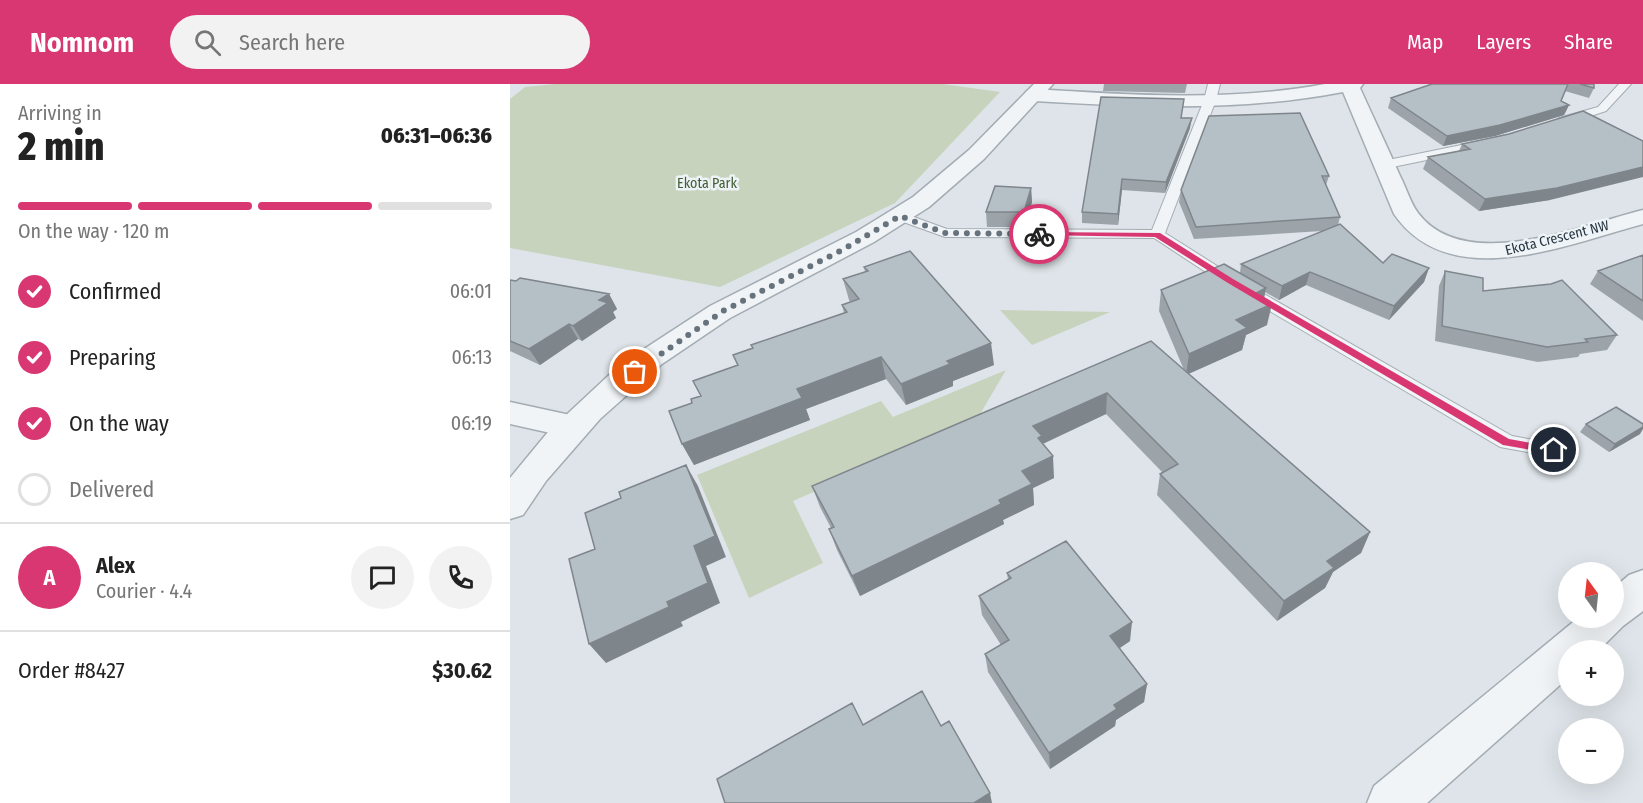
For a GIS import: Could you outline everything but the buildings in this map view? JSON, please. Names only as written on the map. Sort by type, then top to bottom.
[{"type":"street","points":[[510,505],[544,458],[607,394],[692,331],[754,293],[842,250],[900,216],[941,188],[966,167],[1039,89],[1155,100],[1212,92],[1278,95],[1351,85]]},
{"type":"street","name":"Ekota Crescent NW","points":[[1351,85],[1383,165],[1406,214],[1419,229],[1441,242],[1479,252],[1518,250],[1643,217]]},
{"type":"street","points":[[510,413],[573,426]]},
{"type":"street","points":[[1624,603],[1643,587]]},
{"type":"street","points":[[1391,803],[1595,628]]},
{"type":"lane","points":[[1550,125],[1602,108],[1625,84]]},
{"type":"lane","points":[[1157,234],[1212,92]]},
{"type":"lane","points":[[1383,165],[1499,141]]},
{"type":"lane","points":[[900,216],[945,233],[1157,234],[1230,281],[1507,442],[1554,450]]},
{"type":"green space","name":"Ekota Park","points":[[555,84],[943,84],[1000,92],[895,203],[720,287],[510,248],[510,99],[525,87]]},
{"type":"green space","points":[[1000,310],[1110,312],[1032,345]]},
{"type":"green space","points":[[1006,370],[976,421],[793,501],[823,563],[749,598],[697,475],[881,401],[893,417]]},
{"type":"way so far","points":[[635,372],[723,311],[754,293],[842,250],[900,216],[945,233],[1039,234]]},
{"type":"route","points":[[1039,234],[1157,234],[1230,281],[1507,442],[1554,450]]}]
